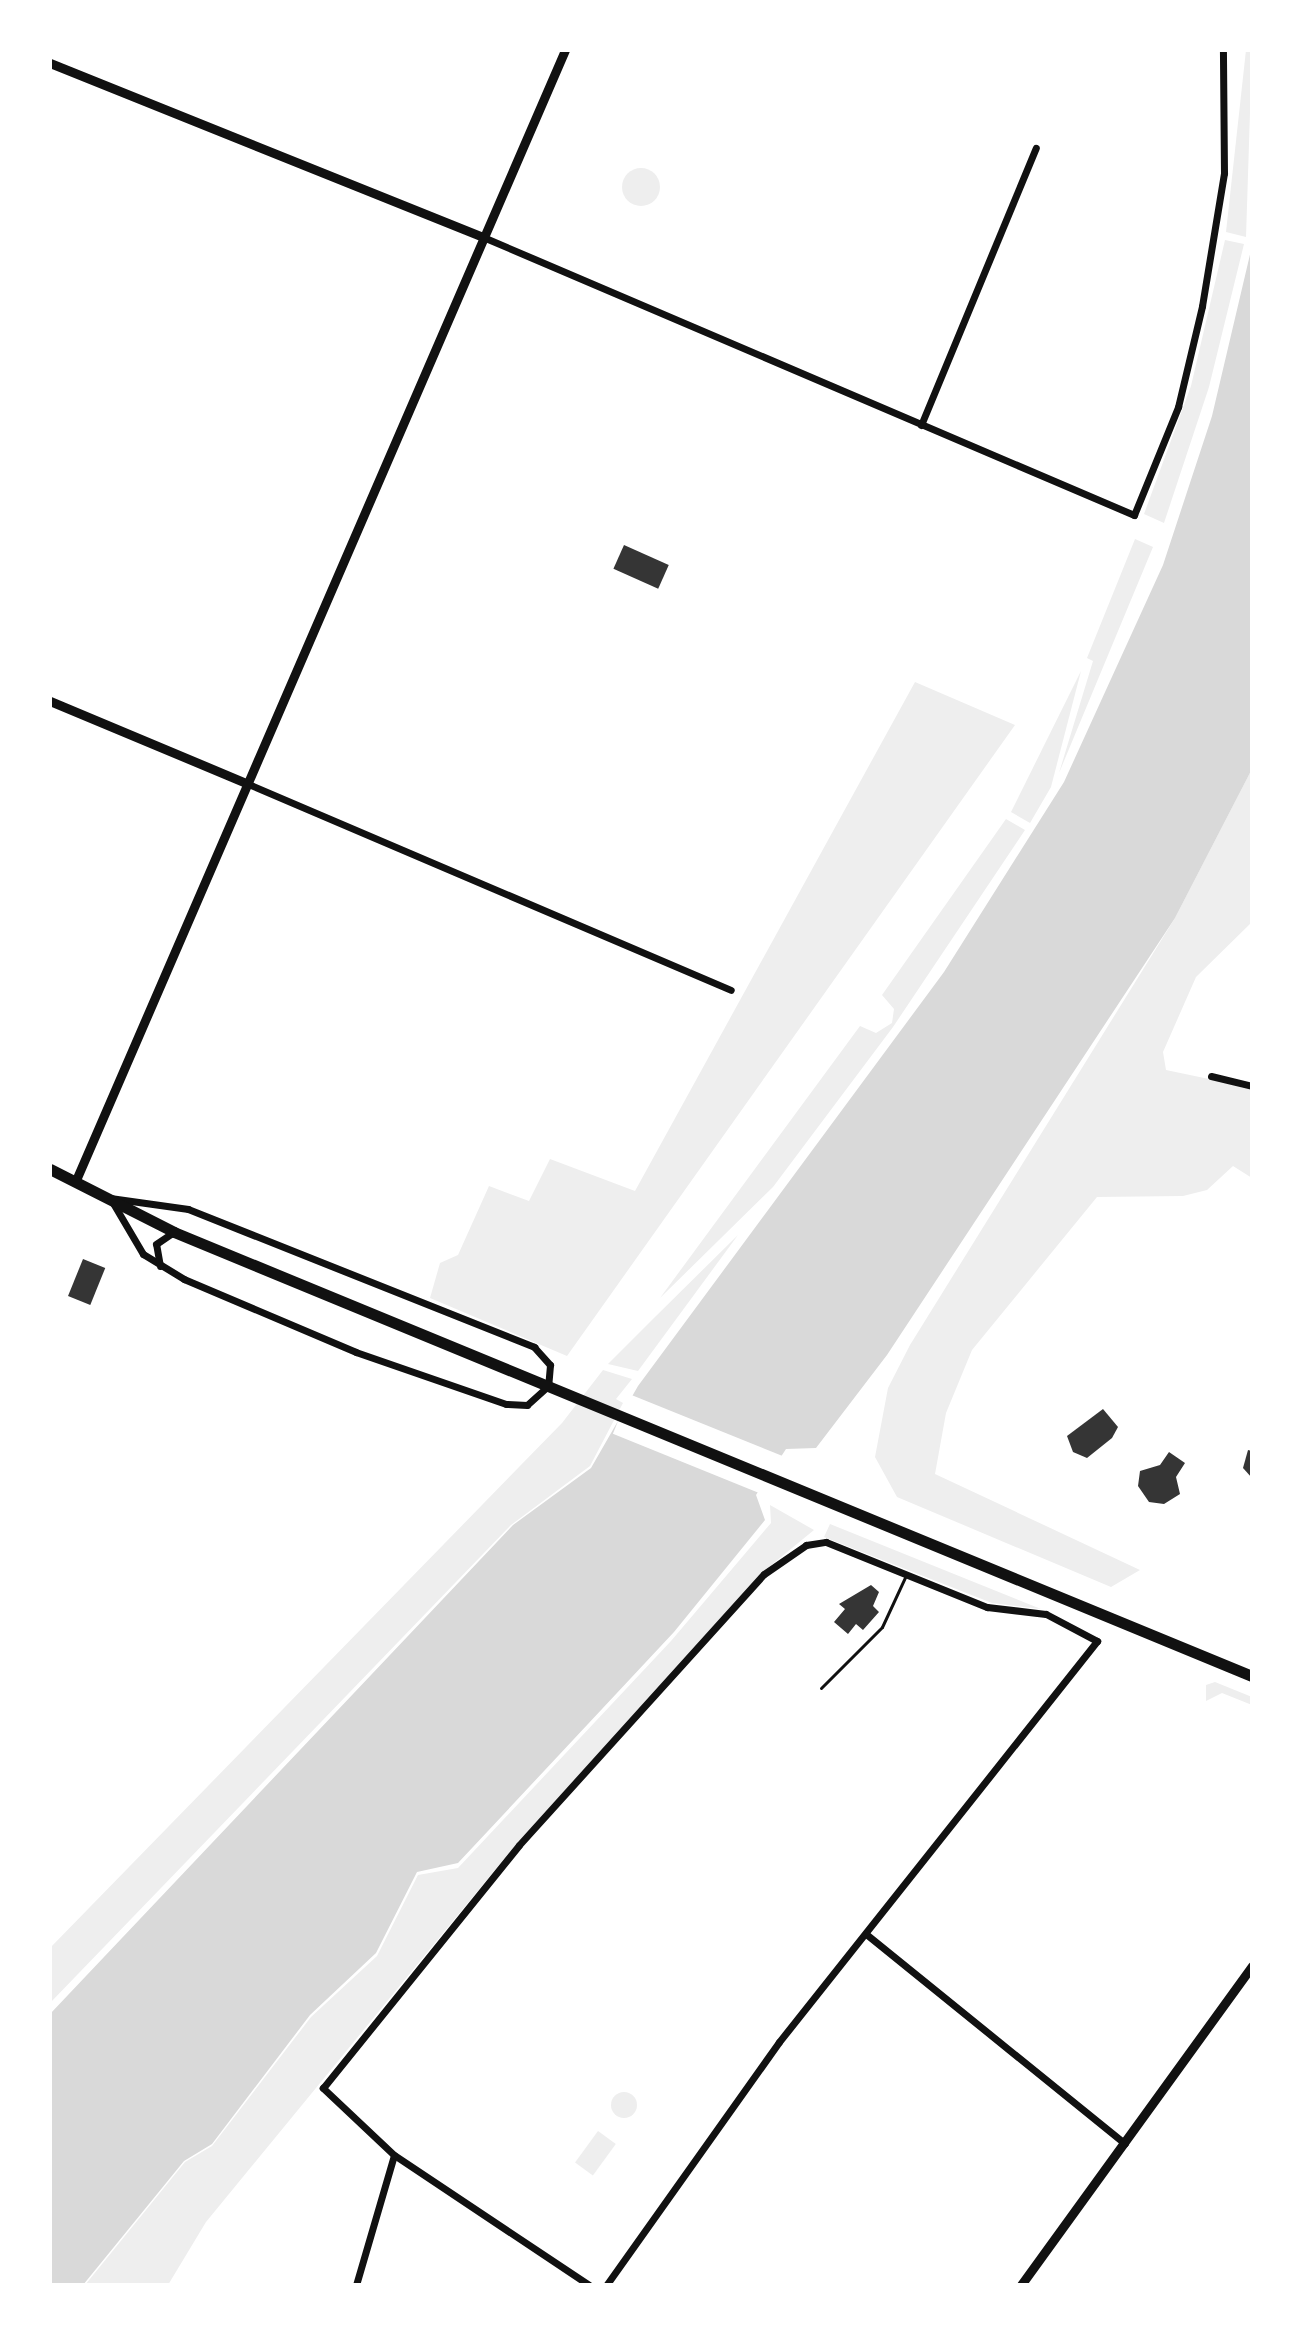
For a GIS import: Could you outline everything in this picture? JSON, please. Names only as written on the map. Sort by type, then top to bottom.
[{"type":"main road","points":[[50,1169],[178,1234],[1252,1676]]},
{"type":"street","points":[[76,1180],[565,50]]},
{"type":"street","points":[[50,63],[483,237],[1134,515],[1178,407],[1202,306],[1224,173],[1223,50]]},
{"type":"street","points":[[921,425],[1036,148]]},
{"type":"street","points":[[50,701],[731,990]]},
{"type":"street","points":[[1211,1076],[1252,1086]]},
{"type":"street","points":[[110,1198],[147,1198],[240,1230],[534,1347],[550,1365],[548,1386],[527,1405],[483,1397],[160,1268],[130,1236],[110,1198]]},
{"type":"street","points":[[160,1268],[156,1244],[178,1234]]},
{"type":"street","points":[[589,2285],[394,2155],[323,2088],[519,1845],[764,1574],[789,1558],[826,1542],[987,1607],[1046,1614],[1097,1641],[866,1934],[606,2285]]},
{"type":"street","points":[[866,1934],[1125,2144]]},
{"type":"street","points":[[1021,2285],[1252,1966]]},
{"type":"street","points":[[356,2285],[394,2155]]},
{"type":"lane","points":[[821,1688],[882,1627],[906,1574]]},
{"type":"shaded area","points":[[1246,50],[1252,50],[1246,237],[1226,232]]},
{"type":"shaded area","points":[[641,168],[655,173],[660,187],[655,201],[641,206],[627,201],[622,187],[627,173]]},
{"type":"shaded area","points":[[1225,240],[1244,244],[1209,387],[1164,523],[1144,514],[1191,386]]},
{"type":"shaded area","points":[[1252,246],[1252,769],[1175,918],[887,1355],[816,1448],[786,1449],[756,1495],[765,1520],[674,1632],[458,1863],[417,1872],[376,1953],[310,2015],[212,2144],[184,2161],[83,2285],[50,2285],[50,2014],[513,1525],[591,1468],[638,1386],[944,972],[1064,782],[1163,565],[1212,416]]},
{"type":"shaded area","points":[[1135,539],[1153,547],[1059,773],[1093,661],[1087,658]]},
{"type":"shaded area","points":[[1081,671],[1051,787],[1030,823],[1011,812]]},
{"type":"shaded area","points":[[915,682],[1015,725],[567,1356],[430,1298],[440,1263],[458,1255],[489,1186],[529,1201],[550,1159],[635,1191]]},
{"type":"shaded area","points":[[1252,769],[1252,922],[1196,977],[1163,1052],[1166,1070],[1252,1088],[1252,1178],[1233,1166],[1207,1190],[1183,1196],[1097,1197],[972,1350],[946,1413],[935,1474],[1140,1570],[1111,1587],[897,1497],[875,1457],[888,1388],[910,1345],[1175,918]]},
{"type":"shaded area","points":[[1006,819],[1025,830],[893,1027],[773,1187],[660,1298],[860,1026],[876,1033],[892,1023],[894,1009],[882,995]]},
{"type":"shaded area","points":[[738,1235],[638,1371],[608,1364],[654,1318]]},
{"type":"shaded area","points":[[603,1370],[632,1379],[616,1399],[623,1403],[590,1466],[511,1525],[50,2003],[50,1948],[562,1423]]},
{"type":"shaded area","points":[[770,1505],[814,1530],[764,1571],[517,1843],[206,2222],[168,2285],[85,2285],[185,2162],[212,2146],[311,2017],[377,1956],[418,1875],[458,1868],[671,1641],[771,1523]]},
{"type":"shaded area","points":[[830,1524],[1041,1609],[992,1603],[824,1537]]},
{"type":"shaded area","points":[[1215,1682],[1252,1697],[1252,1705],[1222,1693],[1206,1701],[1206,1685]]},
{"type":"shaded area","points":[[624,2092],[633,2096],[637,2105],[633,2114],[624,2118],[615,2114],[611,2105],[615,2096]]},
{"type":"shaded area","points":[[598,2131],[616,2144],[593,2175],[575,2163]]},
{"type":"pier","points":[[629,1394],[786,1457],[770,1497],[613,1434]]},
{"type":"building","points":[[624,545],[669,565],[658,589],[613,569]]},
{"type":"building","points":[[83,1259],[105,1268],[90,1305],[68,1296]]},
{"type":"building","points":[[1103,1409],[1118,1427],[1112,1438],[1087,1458],[1073,1452],[1067,1436]]},
{"type":"building","points":[[1248,1450],[1252,1451],[1252,1478],[1243,1468]]},
{"type":"building","points":[[1169,1452],[1185,1463],[1176,1477],[1180,1494],[1164,1504],[1149,1502],[1138,1486],[1140,1471],[1160,1465]]},
{"type":"building","points":[[871,1585],[879,1592],[873,1606],[879,1612],[863,1630],[856,1624],[848,1634],[834,1622],[845,1609],[839,1604]]}]
